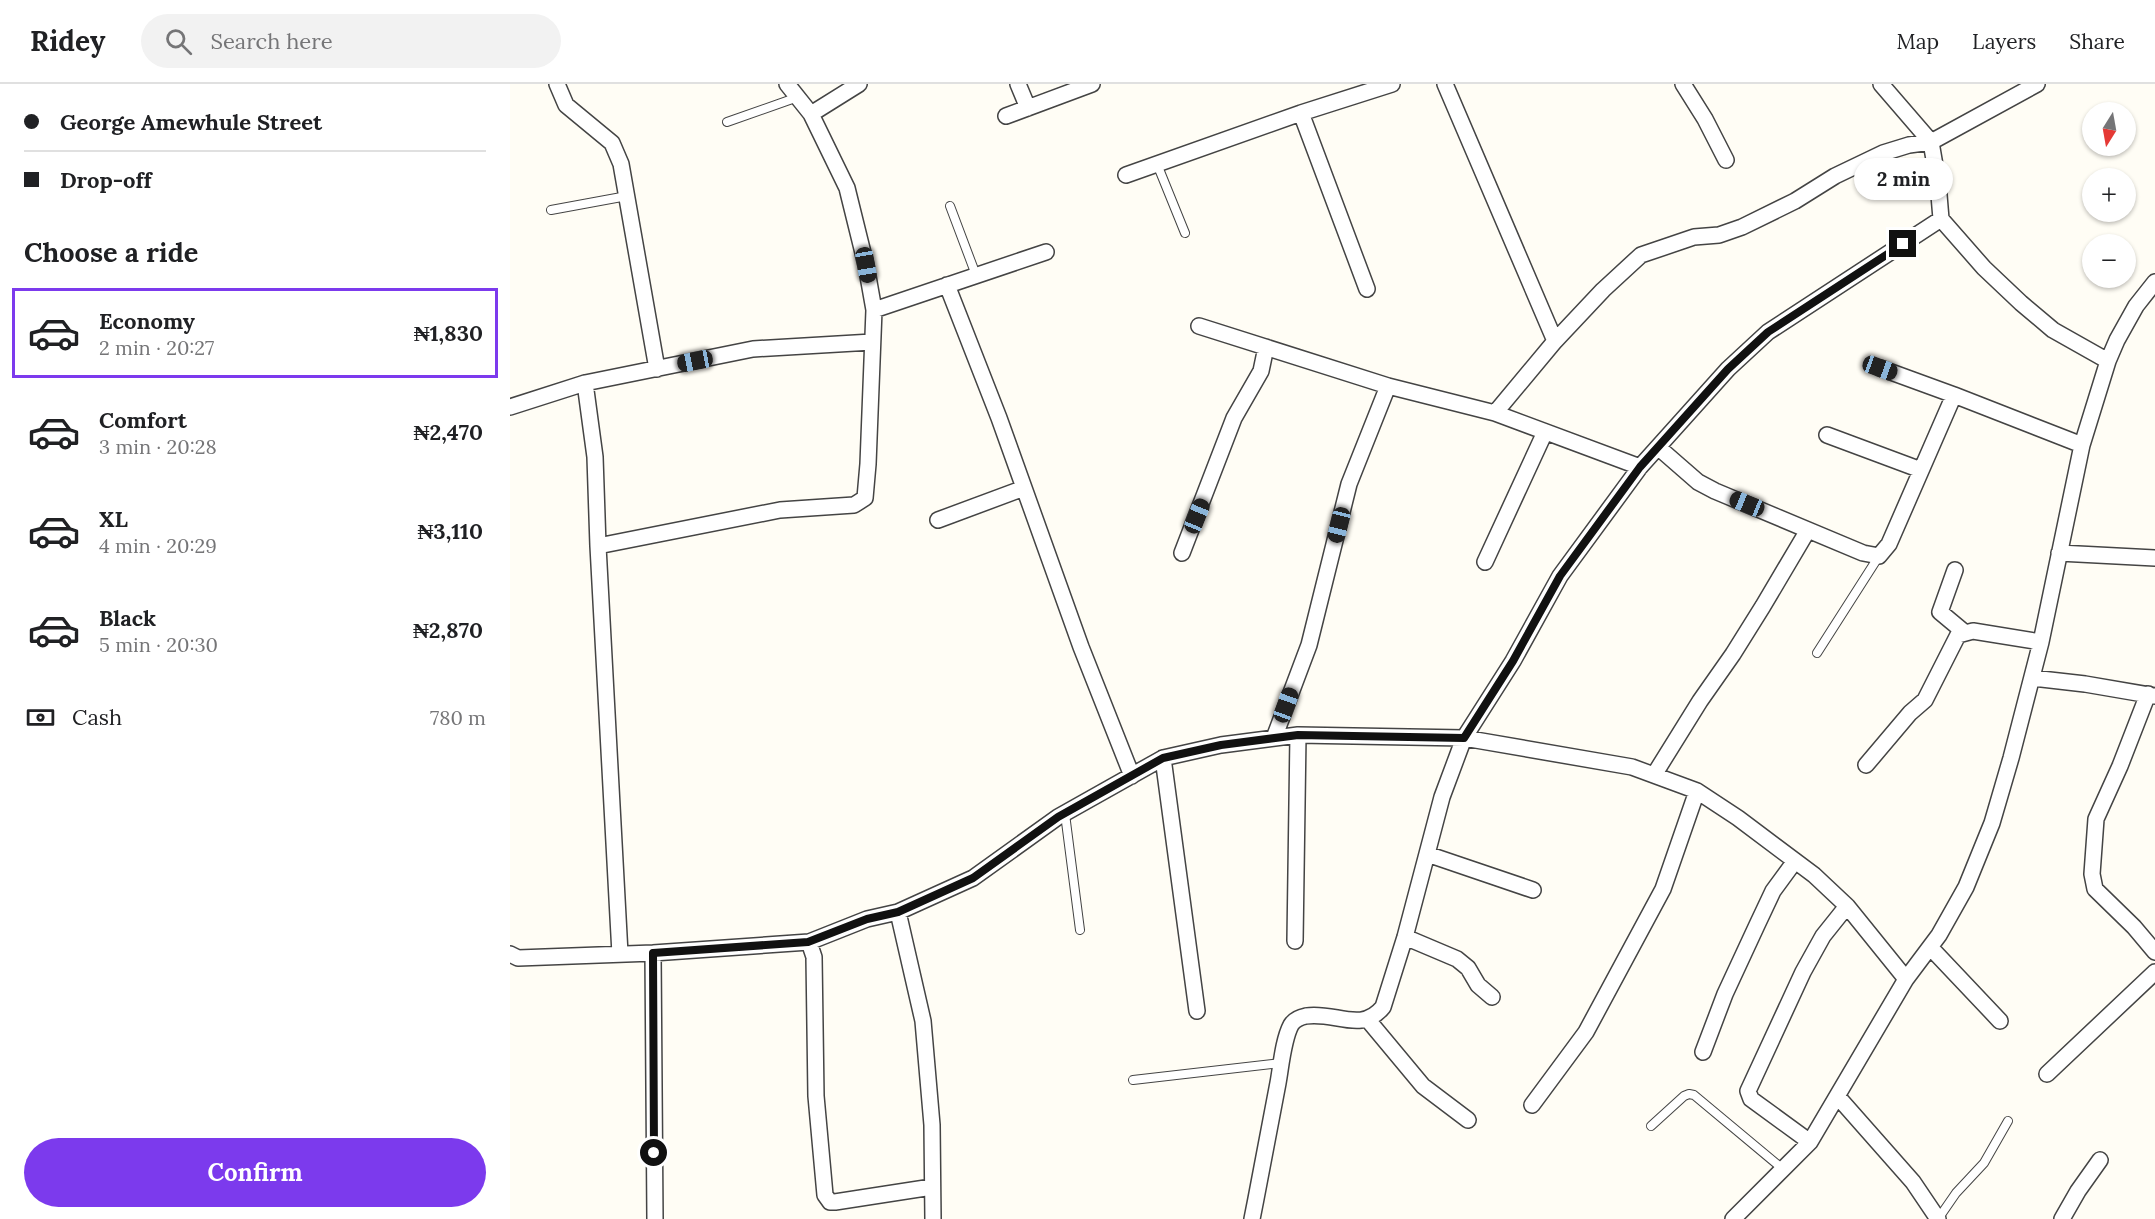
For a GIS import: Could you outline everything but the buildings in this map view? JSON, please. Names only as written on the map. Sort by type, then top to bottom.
[{"type":"street","points":[[557,84],[566,105],[612,143],[621,164],[657,369]]},
{"type":"street","points":[[597,546],[780,510],[854,505],[861,502],[866,494],[874,310],[866,265],[847,188],[811,114],[787,84]]},
{"type":"street","points":[[811,114],[860,84]]},
{"type":"street","points":[[1018,84],[1028,108]]},
{"type":"street","points":[[1006,116],[1092,84]]},
{"type":"street","points":[[1126,175],[1301,113],[1392,84]]},
{"type":"street","points":[[1445,84],[1555,341]]},
{"type":"street","points":[[1683,84],[1705,118],[1726,160]]},
{"type":"street","points":[[1881,84],[1931,142],[1941,219],[1984,268],[2021,303],[2053,330],[2108,361]]},
{"type":"street","points":[[1495,413],[1555,341],[1603,290],[1641,255],[1694,237],[1719,235],[1742,227],[1795,201],[1835,176],[1883,153],[1909,145],[1931,142],[2037,84]]},
{"type":"street","points":[[1301,113],[1367,289]]},
{"type":"street","points":[[1252,1219],[1281,1063],[1291,1025],[1295,1020],[1306,1016],[1354,1021],[1368,1020],[1375,1017],[1383,1007],[1405,937],[1442,797],[1464,738],[1507,671],[1560,576],[1640,467],[1728,369],[1768,332],[1941,219]]},
{"type":"street","points":[[874,310],[1046,252]]},
{"type":"street","points":[[1733,1219],[1810,1142],[1906,979],[1939,935],[1966,887],[1992,823],[2032,678],[2082,445],[2108,361],[2136,306],[2155,282]]},
{"type":"street","points":[[947,285],[1024,488],[1080,647],[1132,776]]},
{"type":"street","points":[[1199,326],[1388,386],[1495,413],[1640,467]]},
{"type":"street","points":[[510,407],[585,383],[753,349],[872,342]]},
{"type":"street","points":[[1182,553],[1234,418],[1260,371],[1266,347]]},
{"type":"street","points":[[1880,368],[2082,445]]},
{"type":"street","points":[[585,383],[595,457],[597,546],[620,954]]},
{"type":"street","points":[[1274,738],[1309,645],[1350,484],[1388,386]]},
{"type":"street","points":[[1659,448],[1698,482],[1715,491],[1863,553],[1879,556],[1889,544],[1954,395]]},
{"type":"street","points":[[1485,562],[1545,432]]},
{"type":"street","points":[[1827,435],[1921,470]]},
{"type":"street","points":[[938,520],[1024,488]]},
{"type":"street","points":[[1654,775],[1700,701],[1733,654],[1808,530]]},
{"type":"street","points":[[2059,554],[2155,558]]},
{"type":"street","points":[[1954,570],[1940,612],[1964,632]]},
{"type":"street","points":[[1866,765],[1910,713],[1925,700],[1958,635],[1964,632],[1993,634],[2041,642]]},
{"type":"street","points":[[2032,678],[2152,695],[2096,819],[2092,873],[2096,889],[2155,952]]},
{"type":"street","points":[[1295,941],[1298,735]]},
{"type":"street","points":[[510,954],[518,958],[653,953],[808,942],[867,919],[898,912],[973,878],[1065,814],[1163,758],[1221,745],[1298,735],[1464,738],[1632,767],[1697,791],[1738,818],[1814,875],[1847,906],[1906,979]]},
{"type":"street","points":[[1163,758],[1197,1011]]},
{"type":"street","points":[[1532,1105],[1586,1032],[1663,889],[1697,791]]},
{"type":"street","points":[[1427,854],[1533,890]]},
{"type":"street","points":[[1703,1052],[1725,994],[1773,891],[1796,861]]},
{"type":"street","points":[[1810,1142],[1750,1099],[1748,1091],[1803,972],[1823,936],[1847,906]]},
{"type":"street","points":[[898,912],[923,1021],[932,1125],[933,1219]]},
{"type":"street","points":[[1405,937],[1457,958],[1468,968],[1478,985],[1492,997]]},
{"type":"street","points":[[808,942],[814,957],[816,1096],[826,1199],[835,1202],[933,1187]]},
{"type":"street","points":[[1930,947],[2000,1022]]},
{"type":"street","points":[[653,953],[655,1219]]},
{"type":"street","points":[[2047,1074],[2155,972]]},
{"type":"street","points":[[1368,1020],[1423,1086],[1468,1120]]},
{"type":"street","points":[[1838,1097],[1913,1182],[1938,1219]]},
{"type":"street","points":[[2062,1219],[2100,1160]]},
{"type":"lane","points":[[727,122],[798,98]]},
{"type":"lane","points":[[1157,164],[1185,233]]},
{"type":"lane","points":[[551,210],[627,196]]},
{"type":"lane","points":[[950,206],[976,275]]},
{"type":"lane","points":[[1817,653],[1879,556]]},
{"type":"lane","points":[[1065,814],[1080,930]]},
{"type":"lane","points":[[1133,1080],[1281,1063]]},
{"type":"lane","points":[[1651,1126],[1684,1096],[1694,1095],[1784,1170]]},
{"type":"lane","points":[[1938,1219],[1956,1193],[1984,1163],[2008,1121]]},
{"type":"route","points":[[654,1153],[653,953],[808,942],[867,919],[898,912],[973,878],[1058,817],[1163,758],[1221,745],[1298,735],[1464,738],[1513,661],[1560,576],[1640,467],[1728,369],[1768,332],[1903,244]]}]
